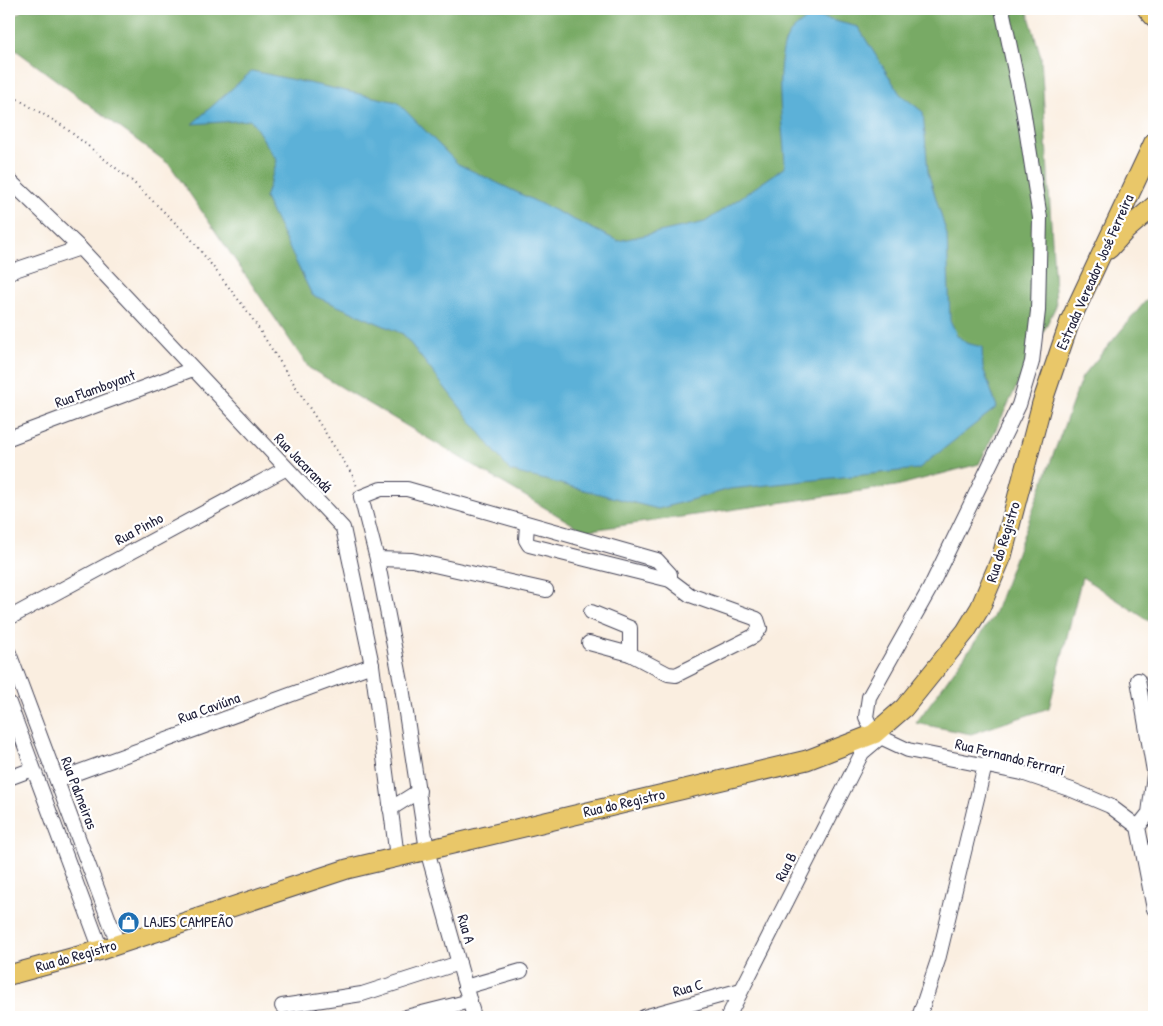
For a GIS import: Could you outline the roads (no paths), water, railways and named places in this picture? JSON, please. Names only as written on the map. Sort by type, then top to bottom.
[{"type":"main road","name":"Estrada Vereador José Ferreira","points":[[1042,403],[1070,321],[1154,142]]},
{"type":"main road","points":[[1094,267],[1125,231],[1154,206]]},
{"type":"main road","name":"Rua do Registro","points":[[9,975],[110,947],[347,869],[807,760],[878,735],[904,708],[966,631],[980,608],[1002,556],[1042,403]]},
{"type":"street","points":[[878,735],[866,717],[868,697],[929,590],[964,521],[1019,405],[1032,362],[1038,311],[1040,218],[1023,109],[1002,9]]},
{"type":"street","name":"Rua Jacarandá","points":[[9,180],[80,248],[285,469],[343,528],[372,665],[397,857]]},
{"type":"street","points":[[9,272],[80,248]]},
{"type":"street","name":"Rua Flamboyant","points":[[9,438],[193,370]]},
{"type":"street","name":"Rua Pinho","points":[[9,618],[285,469]]},
{"type":"street","name":"Rua A","points":[[474,1017],[426,850],[402,687],[377,559],[361,497],[381,489],[407,489],[527,524]]},
{"type":"street","points":[[589,643],[630,654],[668,674],[676,675],[754,636],[760,628],[758,619],[690,595],[670,580],[529,545],[526,540],[527,524],[657,560],[670,574],[670,580]]},
{"type":"street","points":[[377,559],[412,560],[546,590]]},
{"type":"street","points":[[591,612],[630,628],[630,654]]},
{"type":"street","name":"Rua Palmeiras","points":[[9,653],[57,780],[110,947]]},
{"type":"street","name":"Rua Caviúna","points":[[57,780],[372,665]]},
{"type":"street","points":[[1138,680],[1154,773],[1149,812],[1138,827],[1154,909]]},
{"type":"street","points":[[9,704],[33,769],[110,947]]},
{"type":"street","name":"Rua Fernando Ferrari","points":[[878,735],[908,750],[1022,773],[1072,790],[1110,806],[1138,827]]},
{"type":"street","name":"Rua B","points":[[728,1017],[862,753],[878,735]]},
{"type":"street","points":[[919,1017],[938,960],[986,765]]},
{"type":"street","points":[[9,778],[33,769]]},
{"type":"street","points":[[390,809],[418,791]]},
{"type":"street","points":[[282,1006],[362,994],[459,963]]},
{"type":"street","points":[[465,986],[521,970]]},
{"type":"street","name":"Rua C","points":[[644,1017],[741,990]]},
{"type":"street","points":[[406,1017],[470,1001]]},
{"type":"water","points":[[811,15],[858,27],[900,94],[923,112],[928,172],[947,235],[950,320],[957,335],[966,343],[982,347],[983,368],[997,407],[918,469],[730,489],[658,509],[510,471],[403,334],[312,295],[265,198],[277,161],[251,120],[192,124],[252,71],[397,102],[458,164],[618,241],[705,222],[785,167],[780,100],[783,49],[790,33]]},
{"type":"place","name":"LAJES CAMPEÃO","points":[[128,922]]}]
